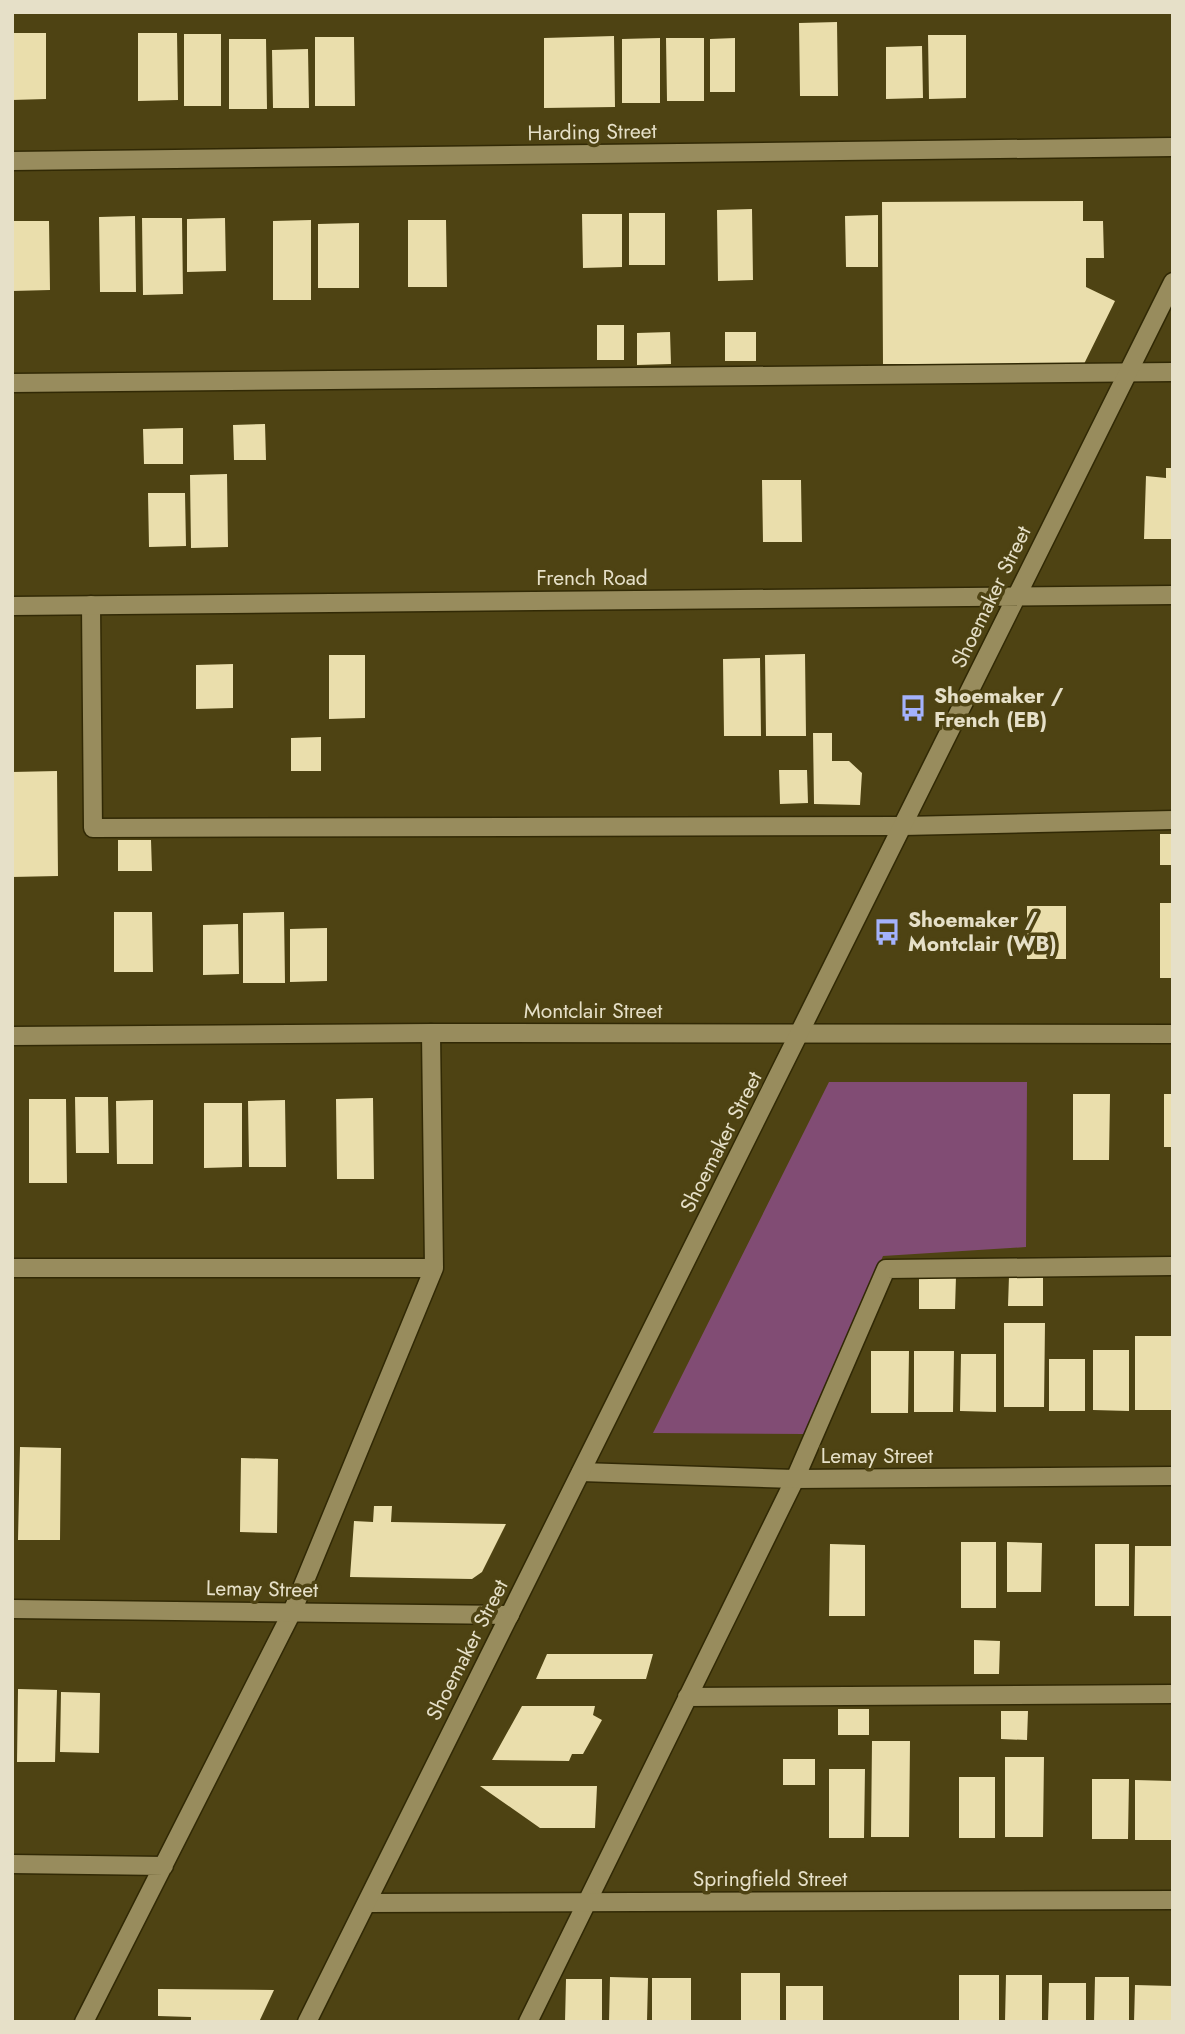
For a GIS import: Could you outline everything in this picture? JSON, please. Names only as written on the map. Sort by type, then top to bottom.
[{"type":"street","name":"Harding Street","points":[[12,161],[1173,147]]},
{"type":"street","name":"Shoemaker Street","points":[[307,2022],[1173,282]]},
{"type":"street","points":[[12,383],[1173,372]]},
{"type":"street","name":"French Road","points":[[12,607],[1173,595]]},
{"type":"street","points":[[91,605],[93,828],[903,826],[1173,820]]},
{"type":"street","points":[[84,2022],[292,1612],[434,1268],[431,1033]]},
{"type":"street","name":"Montclair Street","points":[[12,1036],[431,1033],[1173,1034]]},
{"type":"street","points":[[528,2022],[794,1479],[886,1269],[1173,1266]]},
{"type":"street","points":[[12,1268],[434,1268]]},
{"type":"street","name":"Lemay Street","points":[[581,1472],[794,1479],[1173,1476]]},
{"type":"street","name":"Lemay Street","points":[[12,1609],[510,1615]]},
{"type":"street","points":[[687,1697],[1173,1694]]},
{"type":"street","points":[[12,1864],[164,1866]]},
{"type":"street","name":"Springfield Street","points":[[366,1903],[1173,1900]]},
{"type":"shaded area","points":[[829,1082],[1027,1082],[1026,1247],[883,1256],[804,1434],[653,1433]]},
{"type":"building","points":[[837,22],[838,96],[800,96],[799,23]]},
{"type":"building","points":[[12,33],[46,33],[46,99],[12,100]]},
{"type":"building","points":[[138,33],[177,33],[178,100],[138,101]]},
{"type":"building","points":[[184,34],[221,34],[221,106],[184,106]]},
{"type":"building","points":[[928,35],[966,35],[966,98],[929,99]]},
{"type":"building","points":[[614,36],[615,107],[544,108],[544,38]]},
{"type":"building","points":[[315,37],[354,37],[355,106],[315,106]]},
{"type":"building","points":[[660,38],[660,103],[622,103],[622,39]]},
{"type":"building","points":[[666,38],[704,38],[704,101],[667,101]]},
{"type":"building","points":[[735,38],[735,92],[710,92],[710,39]]},
{"type":"building","points":[[229,39],[266,39],[267,109],[229,109]]},
{"type":"building","points":[[922,46],[923,98],[886,99],[886,47]]},
{"type":"building","points":[[308,49],[309,108],[273,108],[272,50]]},
{"type":"building","points":[[1083,201],[1083,221],[1103,221],[1104,258],[1086,258],[1086,287],[1115,301],[1084,364],[883,364],[882,202]]},
{"type":"building","points":[[752,209],[753,280],[718,281],[717,210]]},
{"type":"building","points":[[629,213],[665,213],[665,265],[629,265]]},
{"type":"building","points":[[582,214],[622,214],[622,267],[583,268]]},
{"type":"building","points":[[878,215],[878,267],[846,267],[845,216]]},
{"type":"building","points":[[135,216],[136,292],[100,292],[99,217]]},
{"type":"building","points":[[142,218],[182,218],[183,294],[143,295]]},
{"type":"building","points":[[225,218],[226,271],[187,272],[187,219]]},
{"type":"building","points":[[311,220],[311,300],[273,300],[273,221]]},
{"type":"building","points":[[408,220],[446,220],[447,287],[408,287]]},
{"type":"building","points":[[12,221],[49,221],[50,290],[12,291]]},
{"type":"building","points":[[359,223],[359,288],[318,288],[318,224]]},
{"type":"building","points":[[597,325],[624,325],[624,360],[597,360]]},
{"type":"building","points":[[670,332],[671,364],[637,365],[637,333]]},
{"type":"building","points":[[725,332],[756,332],[756,361],[725,361]]},
{"type":"building","points":[[265,424],[266,460],[234,460],[233,425]]},
{"type":"building","points":[[183,428],[183,464],[144,464],[143,429]]},
{"type":"building","points":[[1166,468],[1173,468],[1173,539],[1144,539],[1146,476],[1166,478]]},
{"type":"building","points":[[227,474],[228,547],[191,548],[190,475]]},
{"type":"building","points":[[762,480],[801,480],[802,542],[763,542]]},
{"type":"building","points":[[148,493],[185,493],[186,546],[149,547]]},
{"type":"building","points":[[805,654],[806,736],[766,736],[765,655]]},
{"type":"building","points":[[329,655],[365,655],[365,718],[329,719]]},
{"type":"building","points":[[760,658],[761,736],[724,736],[723,659]]},
{"type":"building","points":[[233,664],[233,708],[196,709],[196,665]]},
{"type":"building","points":[[813,733],[832,733],[832,761],[849,761],[862,773],[860,805],[814,804]]},
{"type":"building","points":[[321,737],[321,771],[291,771],[291,738]]},
{"type":"building","points":[[779,770],[807,770],[808,803],[780,804]]},
{"type":"building","points":[[57,771],[58,876],[12,877],[12,772]]},
{"type":"building","points":[[1160,834],[1173,834],[1173,865],[1160,865]]},
{"type":"building","points":[[118,840],[151,840],[152,871],[118,871]]},
{"type":"building","points":[[1160,903],[1173,903],[1173,978],[1160,978]]},
{"type":"building","points":[[1027,906],[1066,906],[1066,959],[1027,959]]},
{"type":"building","points":[[114,912],[152,912],[153,972],[114,972]]},
{"type":"building","points":[[284,912],[285,983],[243,983],[243,913]]},
{"type":"building","points":[[238,924],[239,974],[203,975],[203,925]]},
{"type":"building","points":[[327,928],[327,981],[290,982],[290,929]]},
{"type":"building","points":[[1073,1094],[1110,1094],[1109,1160],[1073,1160]]},
{"type":"building","points":[[1164,1094],[1173,1094],[1173,1147],[1164,1147]]},
{"type":"building","points":[[75,1097],[108,1097],[109,1153],[76,1153]]},
{"type":"building","points":[[373,1098],[374,1179],[337,1179],[336,1099]]},
{"type":"building","points":[[29,1099],[66,1099],[67,1183],[29,1183]]},
{"type":"building","points":[[153,1100],[153,1164],[117,1164],[116,1101]]},
{"type":"building","points":[[285,1100],[286,1167],[249,1167],[248,1101]]},
{"type":"building","points":[[204,1103],[242,1103],[242,1167],[204,1168]]},
{"type":"building","points":[[919,1276],[956,1276],[955,1309],[919,1309]]},
{"type":"building","points":[[1009,1276],[1043,1276],[1043,1306],[1008,1306]]},
{"type":"building","points":[[1004,1323],[1045,1323],[1044,1407],[1004,1407]]},
{"type":"building","points":[[1135,1336],[1173,1336],[1173,1410],[1135,1410]]},
{"type":"building","points":[[1093,1350],[1129,1350],[1129,1411],[1093,1410]]},
{"type":"building","points":[[871,1351],[909,1351],[908,1413],[871,1413]]},
{"type":"building","points":[[914,1351],[954,1351],[953,1412],[914,1412]]},
{"type":"building","points":[[961,1354],[996,1354],[996,1412],[960,1411]]},
{"type":"building","points":[[1049,1359],[1085,1359],[1085,1411],[1049,1411]]},
{"type":"building","points":[[20,1447],[61,1448],[60,1540],[18,1540]]},
{"type":"building","points":[[241,1458],[278,1459],[277,1533],[240,1532]]},
{"type":"building","points":[[374,1506],[392,1506],[391,1522],[506,1524],[482,1572],[472,1579],[350,1577],[354,1521],[373,1522]]},
{"type":"building","points":[[961,1542],[996,1542],[996,1608],[961,1608]]},
{"type":"building","points":[[1007,1542],[1042,1543],[1041,1592],[1007,1592]]},
{"type":"building","points":[[830,1544],[865,1545],[865,1616],[829,1616]]},
{"type":"building","points":[[1095,1544],[1129,1544],[1129,1606],[1095,1606]]},
{"type":"building","points":[[1135,1546],[1173,1546],[1173,1616],[1134,1616]]},
{"type":"building","points":[[974,1640],[1000,1641],[999,1674],[974,1674]]},
{"type":"building","points":[[547,1654],[653,1654],[646,1679],[536,1679]]},
{"type":"building","points":[[18,1689],[57,1690],[55,1762],[17,1762]]},
{"type":"building","points":[[61,1692],[100,1693],[99,1753],[60,1752]]},
{"type":"building","points":[[522,1706],[595,1706],[593,1715],[602,1720],[583,1754],[572,1754],[569,1761],[492,1760]]},
{"type":"building","points":[[838,1709],[869,1709],[869,1735],[838,1735]]},
{"type":"building","points":[[1001,1711],[1028,1711],[1027,1740],[1001,1739]]},
{"type":"building","points":[[872,1741],[910,1741],[909,1837],[871,1837]]},
{"type":"building","points":[[1005,1757],[1044,1757],[1043,1837],[1005,1837]]},
{"type":"building","points":[[783,1759],[815,1759],[815,1785],[783,1785]]},
{"type":"building","points":[[829,1769],[865,1769],[864,1838],[829,1838]]},
{"type":"building","points":[[959,1777],[995,1777],[995,1838],[959,1838]]},
{"type":"building","points":[[1092,1779],[1129,1779],[1128,1839],[1092,1839]]},
{"type":"building","points":[[1135,1780],[1173,1781],[1173,1840],[1135,1840]]},
{"type":"building","points":[[480,1786],[597,1786],[595,1828],[540,1828]]},
{"type":"building","points":[[741,1973],[780,1973],[780,2022],[741,2022]]},
{"type":"building","points":[[959,1975],[999,1975],[999,2022],[959,2022]]},
{"type":"building","points":[[1006,1975],[1042,1975],[1042,2022],[1005,2022]]},
{"type":"building","points":[[610,1977],[648,1978],[647,2022],[609,2022]]},
{"type":"building","points":[[1095,1977],[1129,1977],[1129,2022],[1094,2022]]},
{"type":"building","points":[[652,1978],[691,1978],[691,2022],[652,2022]]},
{"type":"building","points":[[566,1979],[602,1979],[602,2022],[565,2022]]},
{"type":"building","points":[[1049,1983],[1086,1983],[1086,2022],[1048,2022]]},
{"type":"building","points":[[1135,1985],[1173,1986],[1173,2022],[1134,2022]]},
{"type":"building","points":[[786,1986],[823,1986],[823,2022],[786,2022]]},
{"type":"building","points":[[158,1989],[274,1990],[259,2022],[191,2022],[191,2017],[158,2016]]},
{"type":"place","name":"Shoemaker / French (EB)","points":[[913,708]]},
{"type":"place","name":"Shoemaker / Montclair (WB)","points":[[887,932]]}]
